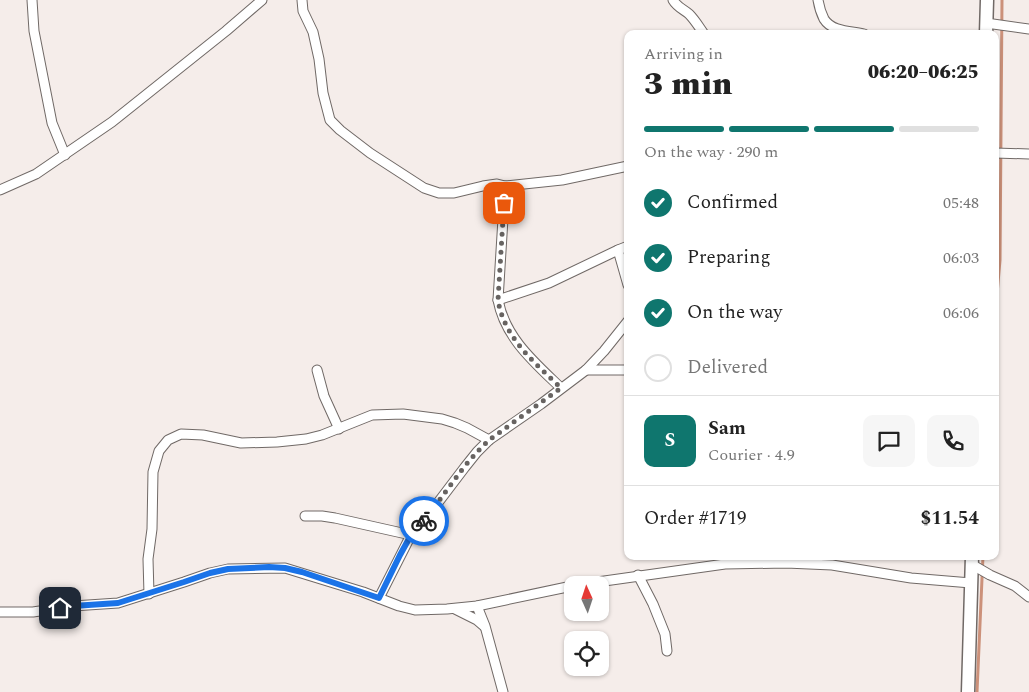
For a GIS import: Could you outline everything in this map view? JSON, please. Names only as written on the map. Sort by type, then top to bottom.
[{"type":"main road","points":[[986,28],[987,0]]},
{"type":"main road","points":[[968,692],[971,560]]},
{"type":"street","points":[[32,0],[34,31],[52,123],[65,155]]},
{"type":"street","points":[[0,190],[36,174],[112,122],[262,0]]},
{"type":"street","points":[[302,0],[303,11],[312,32],[319,59],[323,93],[330,120],[370,153],[424,188],[439,193],[454,193],[497,184],[505,186],[562,180],[624,167]]},
{"type":"street","points":[[674,0],[676,5],[687,12],[701,30]]},
{"type":"street","points":[[818,0],[823,18],[834,30]]},
{"type":"street","points":[[986,28],[1029,29]]},
{"type":"street","points":[[999,153],[1029,154]]},
{"type":"street","points":[[505,186],[498,300],[500,314],[514,339],[561,388]]},
{"type":"street","points":[[498,300],[550,283],[624,248]]},
{"type":"street","points":[[618,250],[624,271]]},
{"type":"street","points":[[379,598],[411,535],[477,452],[489,440],[586,370],[624,326]]},
{"type":"street","points":[[317,370],[324,396],[339,429]]},
{"type":"street","points":[[586,370],[624,370]]},
{"type":"street","points":[[149,594],[148,559],[152,529],[153,472],[159,451],[168,440],[181,434],[203,435],[241,443],[257,443],[322,435],[372,415],[410,414],[455,423],[489,440]]},
{"type":"street","points":[[305,516],[335,518],[411,535]]},
{"type":"street","points":[[971,560],[990,575],[1015,586],[1029,597]]},
{"type":"street","points":[[609,580],[726,564],[786,563],[832,565],[911,578],[971,583]]},
{"type":"street","points":[[0,612],[33,612],[73,606],[118,603],[210,573],[228,569],[269,567],[302,572],[399,606],[416,610],[477,606],[564,587]]},
{"type":"street","points":[[638,575],[653,604],[665,634],[667,651]]},
{"type":"street","points":[[477,606],[485,626],[503,692]]},
{"type":"street","points":[[454,608],[485,626]]},
{"type":"waterway","points":[[999,271],[1002,0]]},
{"type":"waterway","points":[[977,692],[983,560]]},
{"type":"way so far","points":[[424,521],[464,467],[489,440],[561,388],[520,347],[500,314],[498,300],[504,203]]},
{"type":"route","points":[[60,608],[118,603],[210,573],[228,569],[269,567],[302,572],[379,598],[411,535],[424,521]]}]
